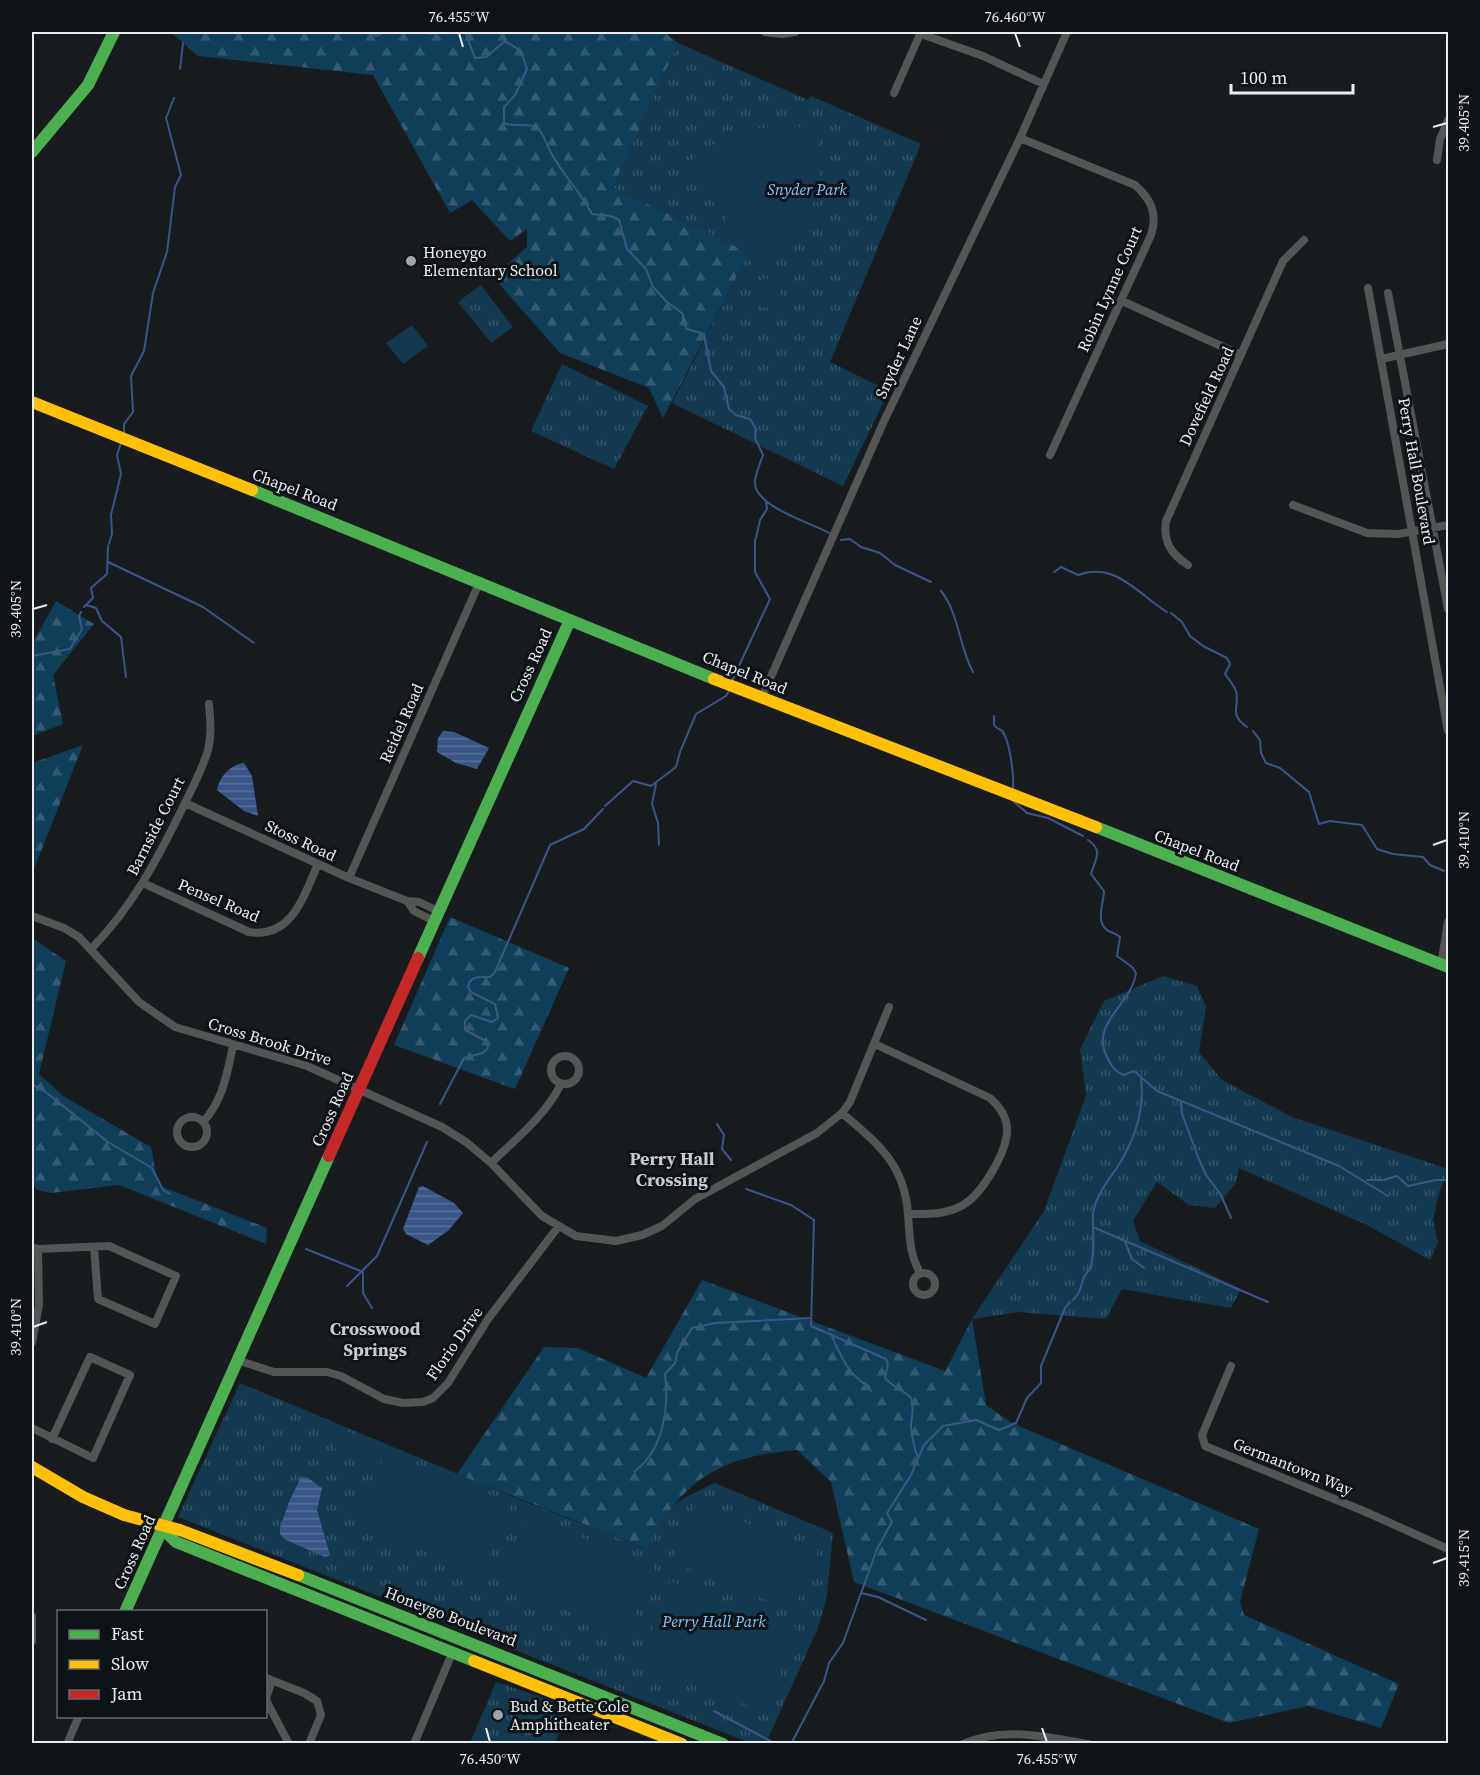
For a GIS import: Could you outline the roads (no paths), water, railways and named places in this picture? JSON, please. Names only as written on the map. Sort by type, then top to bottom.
[{"type":"street","points":[[32,152],[88,85],[114,32]]},
{"type":"street","points":[[765,32],[782,34],[795,32]]},
{"type":"street","name":"Snyder Lane","points":[[762,697],[887,416],[1020,138],[1067,32]]},
{"type":"street","points":[[894,93],[921,33],[983,56],[1043,84]]},
{"type":"street","points":[[1437,160],[1440,139],[1449,120]]},
{"type":"street","name":"Robin Lynne Court","points":[[1020,138],[1125,180],[1146,196],[1154,214],[1154,227],[1050,455]]},
{"type":"street","name":"Dovefield Road","points":[[1188,566],[1177,558],[1167,544],[1166,521],[1283,261],[1304,240]]},
{"type":"street","name":"Perry Hall Boulevard","points":[[1368,288],[1449,731]]},
{"type":"street","name":"Perry Hall Boulevard","points":[[1388,294],[1449,609]]},
{"type":"street","points":[[1122,300],[1241,355]]},
{"type":"street","points":[[1381,359],[1449,344]]},
{"type":"street","name":"Chapel Road","points":[[32,402],[480,581],[570,620],[762,697],[1445,966]]},
{"type":"street","points":[[1293,505],[1367,533],[1385,535],[1449,525]]},
{"type":"street","name":"Reidel Road","points":[[350,878],[480,581]]},
{"type":"street","name":"Cross Road","points":[[125,1610],[570,620]]},
{"type":"street","name":"Barnside Court","points":[[92,948],[124,911],[143,883],[185,802],[208,749],[211,732],[209,704]]},
{"type":"street","name":"Stoss Road","points":[[185,802],[350,878],[407,901],[419,902],[436,916]]},
{"type":"street","name":"Pensel Road","points":[[143,883],[249,932],[259,934],[289,921],[318,864]]},
{"type":"street","name":"Cross Brook Drive","points":[[32,916],[64,928],[92,948],[132,994],[175,1028],[307,1066],[426,1118],[466,1142],[491,1163],[542,1216],[576,1236],[592,1240],[616,1241],[642,1235],[662,1226],[695,1199],[808,1138],[842,1113],[855,1091],[889,1007]]},
{"type":"street","points":[[1445,966],[1449,922]]},
{"type":"street","points":[[875,1044],[990,1098],[1000,1109],[1007,1129],[995,1164],[982,1188],[972,1198],[943,1212],[908,1214]]},
{"type":"street","points":[[203,1122],[215,1109],[222,1092],[234,1046]]},
{"type":"street","points":[[491,1163],[537,1119],[552,1101],[561,1084]]},
{"type":"street","points":[[842,1113],[884,1149],[894,1164],[904,1185],[910,1249],[920,1273]]},
{"type":"street","name":"Florio Drive","points":[[237,1360],[274,1372],[327,1372],[341,1376],[384,1399],[402,1403],[423,1402],[433,1398],[448,1383],[488,1319],[558,1227]]},
{"type":"street","points":[[32,1342],[39,1305],[35,1248],[109,1246],[176,1276],[154,1324],[98,1299],[94,1247]]},
{"type":"street","points":[[32,1428],[52,1439],[93,1458],[130,1375],[90,1357],[52,1439]]},
{"type":"street","name":"Germantown Way","points":[[1231,1366],[1202,1435],[1209,1449],[1366,1512],[1449,1549]]},
{"type":"street","name":"Honeygo Boulevard","points":[[32,1467],[74,1491],[163,1529],[180,1530],[345,1593],[723,1743]]},
{"type":"street","name":"Honeygo Boulevard","points":[[163,1529],[176,1542],[682,1743]]},
{"type":"street","points":[[32,1616],[32,1641]]},
{"type":"street","points":[[414,1743],[453,1651]]},
{"type":"street","points":[[269,1680],[304,1693],[317,1701],[321,1715],[309,1743]]},
{"type":"street","points":[[267,1700],[289,1743]]},
{"type":"street","points":[[67,1743],[78,1718]]},
{"type":"street","points":[[963,1743],[995,1739],[1014,1732],[1088,1743]]},
{"type":"waterway","points":[[371,32],[376,36],[384,32]]},
{"type":"waterway","points":[[418,32],[433,34],[443,32]]},
{"type":"waterway","points":[[465,32],[475,58],[486,57],[505,41],[521,51],[527,69],[515,95],[504,107],[504,123],[527,125],[539,129],[555,159],[592,214],[611,216],[619,220],[627,249],[646,269],[653,287],[683,314],[683,323],[687,329],[704,334],[711,371],[724,387],[729,409],[736,415],[750,419],[756,429],[755,438],[763,455],[755,481],[757,490],[763,498],[784,513],[829,533]]},
{"type":"waterway","points":[[180,69],[183,43]]},
{"type":"waterway","points":[[124,433],[124,424],[133,412],[131,376],[144,351],[153,293],[167,252],[175,187],[181,175],[166,118],[174,98]]},
{"type":"waterway","points":[[109,544],[112,534],[111,515],[121,474],[117,455],[121,443]]},
{"type":"waterway","points":[[756,538],[760,520],[767,509],[766,502]]},
{"type":"waterway","points":[[732,681],[770,599],[755,572],[755,539]]},
{"type":"waterway","points":[[841,540],[850,539],[861,547],[880,553],[895,565],[931,582]]},
{"type":"waterway","points":[[84,607],[93,598],[91,588],[107,574],[108,546]]},
{"type":"waterway","points":[[108,562],[203,607],[254,643]]},
{"type":"waterway","points":[[1054,572],[1061,567],[1078,575],[1103,572],[1115,576],[1167,612]]},
{"type":"waterway","points":[[941,591],[952,609],[973,672]]},
{"type":"waterway","points":[[86,605],[96,608],[102,621],[121,637],[126,677]]},
{"type":"waterway","points":[[32,656],[70,649],[82,629],[79,616],[81,612]]},
{"type":"waterway","points":[[1171,613],[1182,622],[1190,636],[1203,646],[1227,658],[1230,664],[1225,674],[1236,691],[1236,714],[1247,727]]},
{"type":"waterway","points":[[605,806],[633,781],[651,786],[676,767],[696,714],[726,696],[730,689]]},
{"type":"waterway","points":[[994,716],[994,725],[1002,731],[1007,742],[1013,788]]},
{"type":"waterway","points":[[1253,731],[1260,740],[1261,753],[1266,763],[1280,768],[1309,792],[1319,824],[1330,821],[1362,825],[1377,849],[1393,854],[1423,857],[1430,865],[1444,871]]},
{"type":"waterway","points":[[656,784],[652,804],[658,823],[659,845]]},
{"type":"waterway","points":[[1012,800],[1027,813],[1048,818],[1083,836]]},
{"type":"waterway","points":[[440,1104],[464,1058],[483,1053],[488,1048],[486,1041],[465,1030],[465,1021],[471,1015],[492,1022],[498,1018],[495,1004],[471,992],[468,987],[469,983],[476,978],[490,977],[495,972],[550,845],[584,829],[603,809]]},
{"type":"waterway","points":[[1088,840],[1097,852],[1091,874],[1104,891],[1101,922],[1107,930],[1120,937],[1117,956],[1132,967],[1136,973],[1133,984],[1107,1024],[1103,1035],[1103,1046],[1114,1069],[1124,1075],[1134,1071],[1157,1091],[1339,1166],[1388,1196]]},
{"type":"waterway","points":[[1073,1300],[1092,1263],[1093,1214],[1096,1202],[1128,1148],[1137,1126],[1140,1114],[1141,1078]]},
{"type":"waterway","points":[[32,1084],[47,1093],[108,1142],[152,1168],[163,1190],[170,1194]]},
{"type":"waterway","points":[[1181,1102],[1182,1114],[1198,1157],[1206,1175],[1221,1195],[1231,1218]]},
{"type":"waterway","points":[[717,1124],[724,1135],[722,1149],[731,1160]]},
{"type":"waterway","points":[[347,1286],[377,1256],[427,1142]]},
{"type":"waterway","points":[[1367,1180],[1384,1180],[1397,1176],[1408,1186],[1448,1180]]},
{"type":"waterway","points":[[746,1189],[791,1205],[814,1220],[811,1326],[886,1359],[888,1364],[885,1378],[909,1396],[912,1401],[911,1429],[918,1458]]},
{"type":"waterway","points":[[1095,1228],[1268,1302]]},
{"type":"waterway","points":[[1125,1242],[1132,1259],[1144,1268]]},
{"type":"waterway","points":[[306,1249],[363,1272]]},
{"type":"waterway","points":[[363,1272],[363,1293],[372,1308]]},
{"type":"waterway","points":[[791,1744],[824,1681],[829,1663],[843,1643],[877,1549],[892,1522],[887,1513],[911,1475],[924,1445],[943,1426],[976,1420],[999,1430],[1016,1423],[1027,1398],[1041,1383],[1041,1366],[1065,1308],[1070,1302]]},
{"type":"waterway","points":[[635,1471],[645,1462],[658,1439],[665,1413],[665,1374],[675,1363],[677,1353],[692,1328],[715,1323],[811,1318]]},
{"type":"waterway","points":[[831,1334],[850,1371],[869,1386],[871,1391]]},
{"type":"waterway","points":[[861,1593],[878,1597],[926,1620]]},
{"type":"waterway","points":[[714,1711],[776,1744]]},
{"type":"place","name":"Honeygo Elementary School","points":[[411,261]]},
{"type":"place","name":"Bud & Bette Cole Amphitheater","points":[[498,1715]]},
{"type":"district","name":"Perry Hall Crossing","points":[[672,1169]]},
{"type":"district","name":"Crosswood Springs","points":[[375,1339]]},
{"type":"park label","name":"Snyder Park","points":[[807,189]]},
{"type":"park label","name":"Perry Hall Park","points":[[714,1621]]}]
